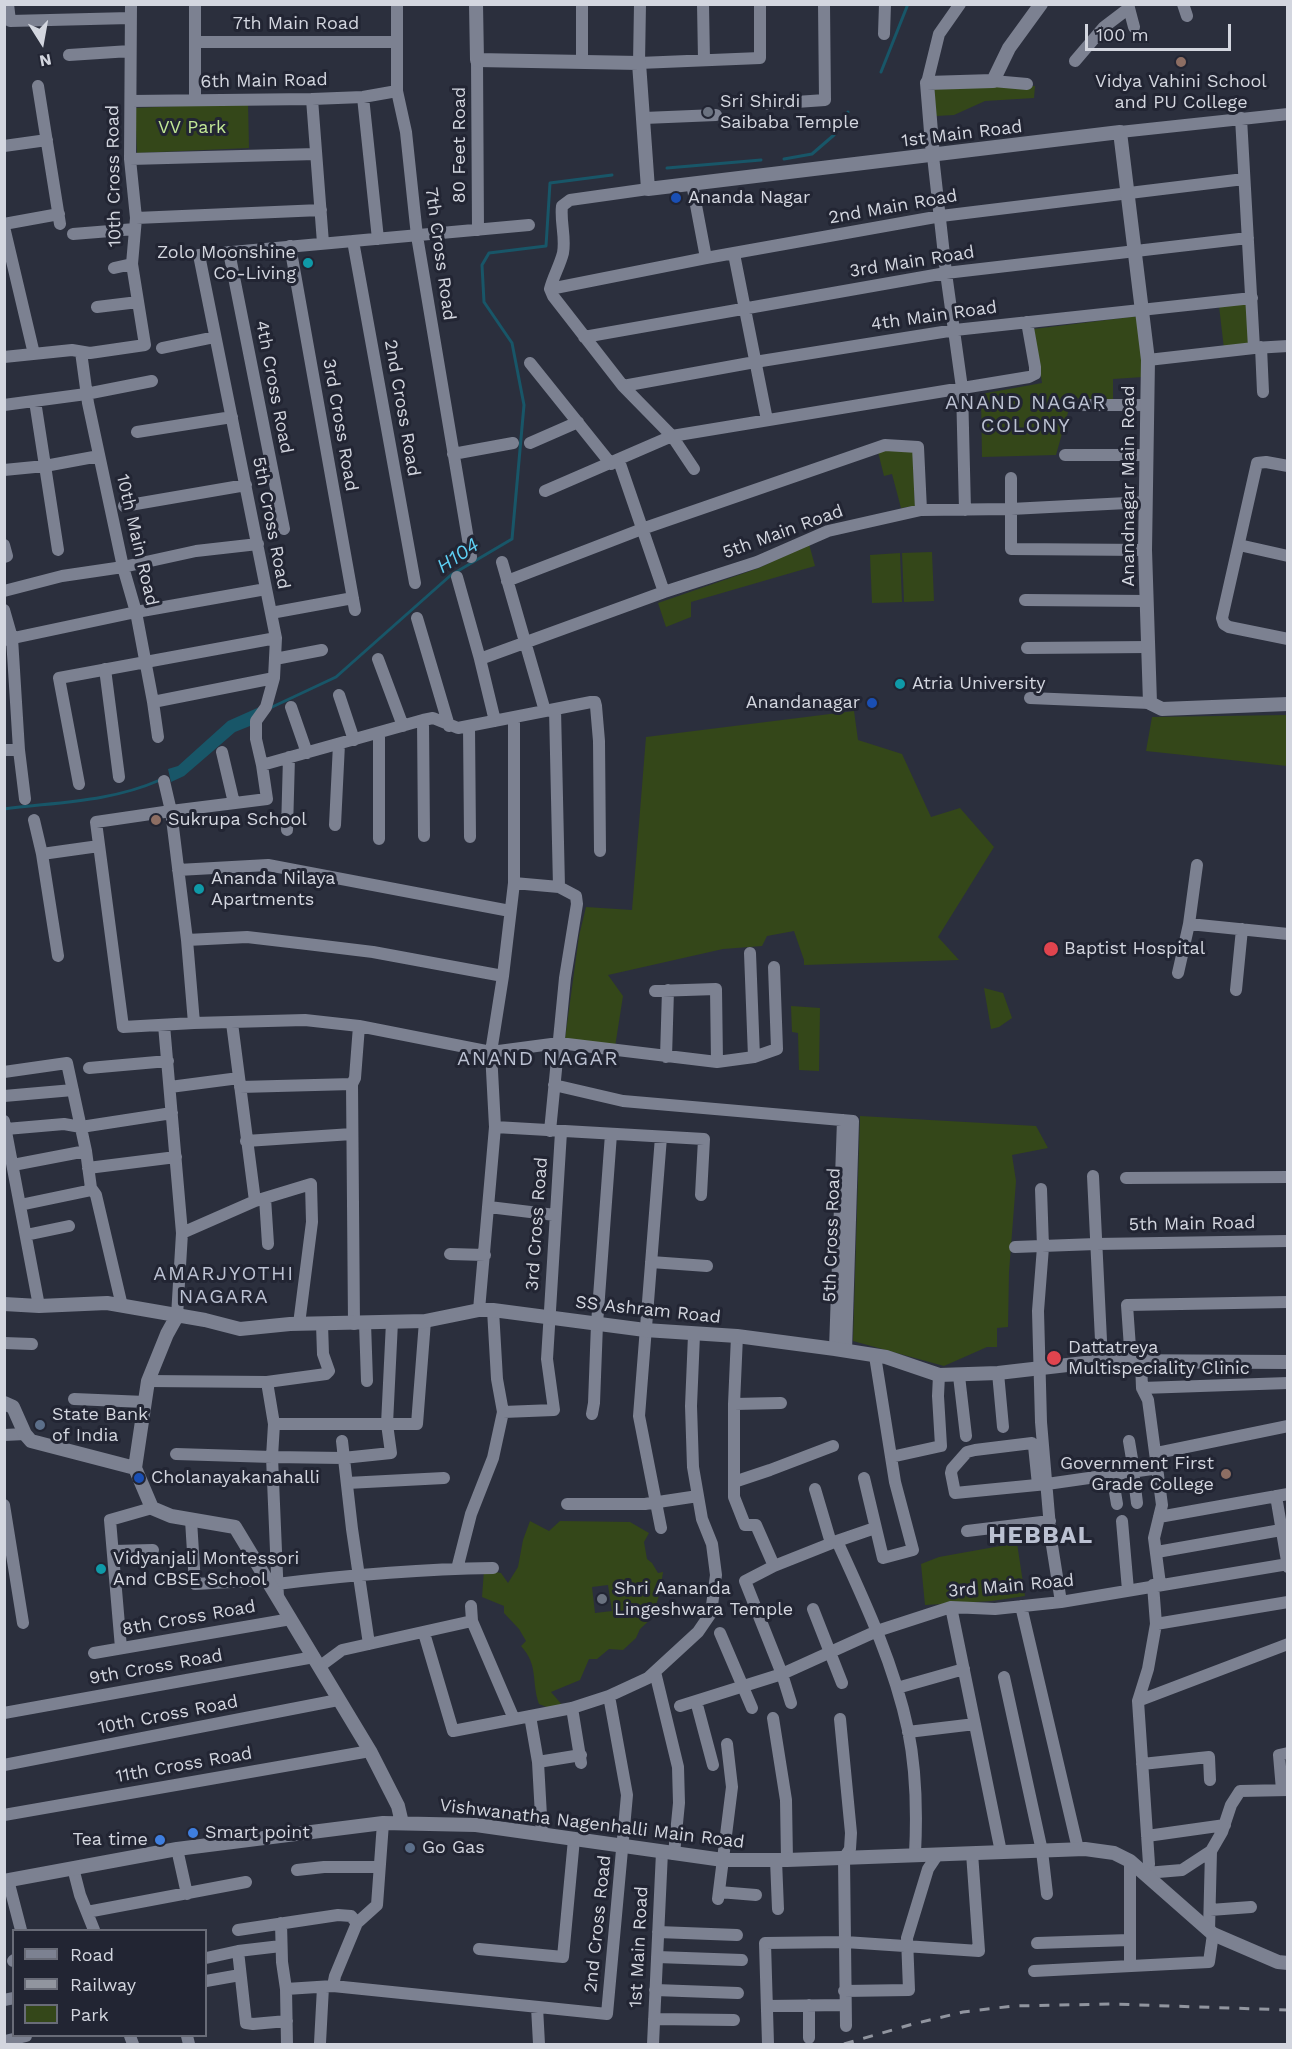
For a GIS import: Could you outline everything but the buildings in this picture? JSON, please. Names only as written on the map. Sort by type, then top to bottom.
[{"type":"street","points":[[8,4],[9,21],[130,18]]},
{"type":"street","name":"10th Cross Road","points":[[81,352],[90,353],[145,345],[132,264],[135,223],[130,159],[131,4]]},
{"type":"street","points":[[195,4],[195,100]]},
{"type":"street","name":"7th Cross Road","points":[[397,4],[398,91],[406,132],[417,236],[461,508],[471,556]]},
{"type":"street","points":[[476,4],[477,60],[639,63],[760,58],[760,4]]},
{"type":"street","points":[[582,4],[582,62]]},
{"type":"street","points":[[640,4],[639,63],[648,189],[570,200],[562,206],[560,216],[564,236],[563,253],[550,289],[623,387],[672,436],[694,469]]},
{"type":"street","points":[[703,4],[704,60]]},
{"type":"street","points":[[767,104],[825,100],[824,4]]},
{"type":"street","points":[[884,34],[885,4]]},
{"type":"street","points":[[960,4],[939,34],[927,83],[946,273],[962,388],[965,510]]},
{"type":"street","points":[[993,81],[1009,48],[1040,5]]},
{"type":"street","points":[[1075,61],[1104,27],[1128,6],[1134,27]]},
{"type":"street","name":"7th Main Road","points":[[196,42],[397,42]]},
{"type":"street","points":[[69,56],[130,51]]},
{"type":"street","name":"80 Feet Road","points":[[477,60],[478,230]]},
{"type":"street","points":[[927,83],[993,81],[1027,84]]},
{"type":"street","points":[[34,354],[4,226],[60,219],[38,86]]},
{"type":"street","name":"6th Main Road","points":[[131,101],[312,99],[363,97],[398,91]]},
{"type":"street","points":[[363,97],[378,238]]},
{"type":"street","points":[[312,99],[323,243]]},
{"type":"street","name":"1st Main Road","points":[[648,189],[1284,114]]},
{"type":"street","points":[[644,118],[716,115]]},
{"type":"street","points":[[1241,118],[1252,298],[1263,392]]},
{"type":"street","name":"Anandnagar Main Road","points":[[1120,132],[1148,360],[1145,550],[1150,703]]},
{"type":"street","points":[[4,146],[47,140]]},
{"type":"street","points":[[130,159],[316,154]]},
{"type":"street","name":"2nd Main Road","points":[[550,289],[940,216],[1244,179]]},
{"type":"street","points":[[692,184],[706,258]]},
{"type":"street","points":[[74,234],[135,223],[321,210]]},
{"type":"street","points":[[229,252],[529,225]]},
{"type":"street","name":"3rd Main Road","points":[[584,337],[946,273],[1248,238]]},
{"type":"street","name":"2nd Cross Road","points":[[353,241],[415,583]]},
{"type":"street","name":"3rd Cross Road","points":[[271,613],[300,608],[354,604],[290,246]]},
{"type":"street","name":"5th Cross Road","points":[[229,252],[199,255],[276,638],[274,678],[262,712],[256,721],[256,739],[262,765]]},
{"type":"street","name":"4th Cross Road","points":[[229,252],[284,529]]},
{"type":"street","points":[[734,254],[767,420]]},
{"type":"street","points":[[114,268],[132,264]]},
{"type":"street","name":"4th Main Road","points":[[623,387],[755,362],[955,330],[1252,298]]},
{"type":"street","points":[[97,307],[138,302]]},
{"type":"street","points":[[545,491],[672,436],[1035,374],[1028,322]]},
{"type":"street","points":[[162,348],[216,337]]},
{"type":"street","points":[[1148,360],[1287,346]]},
{"type":"street","points":[[4,357],[72,350],[81,352]]},
{"type":"street","name":"10th Main Road","points":[[81,352],[86,394],[123,567],[136,612],[158,737]]},
{"type":"street","points":[[530,363],[578,422],[615,462],[664,592]]},
{"type":"street","points":[[4,405],[86,394],[152,381]]},
{"type":"street","points":[[35,401],[58,550]]},
{"type":"street","points":[[1084,405],[1148,405]]},
{"type":"street","points":[[137,432],[232,417]]},
{"type":"street","points":[[530,442],[578,422]]},
{"type":"street","points":[[453,454],[513,443]]},
{"type":"street","points":[[507,581],[642,529],[885,445],[918,447],[921,510]]},
{"type":"street","points":[[1065,455],[1146,455]]},
{"type":"street","points":[[4,470],[45,466],[99,456]]},
{"type":"street","points":[[1287,466],[1266,462],[1257,463],[1222,618],[1224,624],[1229,627],[1287,639]]},
{"type":"street","points":[[1011,478],[1011,549],[1145,550]]},
{"type":"street","points":[[124,506],[246,485]]},
{"type":"street","name":"5th Main Road","points":[[480,659],[664,592],[757,562],[828,531],[921,510],[1011,509],[1146,502]]},
{"type":"street","points":[[4,591],[62,576],[123,567],[196,551],[258,544]]},
{"type":"street","points":[[1239,545],[1287,556]]},
{"type":"street","points":[[4,546],[7,556],[4,557]]},
{"type":"street","points":[[502,562],[526,642],[550,710],[559,887],[514,883]]},
{"type":"street","points":[[457,577],[495,721]]},
{"type":"street","points":[[8,639],[136,612],[266,589]]},
{"type":"street","points":[[1026,600],[1147,602]]},
{"type":"street","points":[[4,610],[25,799]]},
{"type":"street","points":[[417,618],[449,726]]},
{"type":"street","points":[[79,784],[60,678],[276,638]]},
{"type":"street","points":[[1027,648],[1148,647]]},
{"type":"street","points":[[275,659],[322,650]]},
{"type":"street","points":[[378,659],[403,726]]},
{"type":"street","points":[[105,669],[119,777]]},
{"type":"street","points":[[153,702],[274,678]]},
{"type":"street","points":[[339,695],[354,740]]},
{"type":"street","points":[[1030,698],[1150,703],[1162,710],[1287,704]]},
{"type":"street","points":[[600,851],[599,741],[597,706],[594,702],[458,728],[433,718],[423,720],[262,765],[267,799],[96,822],[123,1027],[305,1020],[359,1026],[490,1052],[559,1043],[717,1062],[754,1057],[777,1049],[774,967]]},
{"type":"street","points":[[291,707],[307,753]]},
{"type":"street","points":[[457,1569],[471,1514],[493,1458],[503,1412],[486,1310],[485,1255],[495,1127],[490,1052],[503,976],[514,883],[514,717]]},
{"type":"street","points":[[423,720],[424,836]]},
{"type":"street","points":[[469,726],[470,837]]},
{"type":"street","points":[[379,733],[379,839]]},
{"type":"street","points":[[335,825],[339,744]]},
{"type":"street","points":[[4,750],[19,750]]},
{"type":"street","points":[[222,752],[234,803]]},
{"type":"street","points":[[287,830],[289,757]]},
{"type":"street","points":[[164,782],[171,811],[187,940],[194,1023]]},
{"type":"street","points":[[34,820],[42,854],[58,956]]},
{"type":"street","points":[[42,854],[99,846]]},
{"type":"street","points":[[178,870],[268,865],[510,911]]},
{"type":"street","points":[[1178,973],[1189,924],[1197,865]]},
{"type":"street","name":"3rd Cross Road","points":[[503,1412],[554,1410],[547,1359],[555,1215],[554,1085],[565,978],[577,904],[576,896],[559,887]]},
{"type":"street","points":[[1189,924],[1287,934]]},
{"type":"street","points":[[1236,990],[1242,929]]},
{"type":"street","points":[[187,940],[247,937],[374,952],[503,976]]},
{"type":"street","points":[[750,952],[754,1057]]},
{"type":"street","points":[[666,1057],[662,990],[716,989],[717,1062]]},
{"type":"street","points":[[232,1023],[246,1141],[268,1244]]},
{"type":"street","points":[[152,1508],[135,1468],[148,1381],[177,1316],[182,1233],[164,1025]]},
{"type":"street","points":[[359,1026],[356,1078],[352,1084],[352,1134],[359,1323],[367,1381]]},
{"type":"street","points":[[89,1068],[168,1061]]},
{"type":"street","points":[[4,1072],[67,1063],[86,1151],[91,1188],[96,1195],[122,1306]]},
{"type":"street","points":[[170,1087],[240,1082],[352,1084]]},
{"type":"street","name":"5th Cross Road","points":[[554,1085],[623,1101],[848,1120],[840,1350]]},
{"type":"street","points":[[4,1096],[73,1090]]},
{"type":"street","points":[[39,1306],[5,1125],[64,1124],[81,1127],[172,1113]]},
{"type":"street","points":[[495,1127],[704,1139],[701,1195]]},
{"type":"street","points":[[246,1141],[352,1134]]},
{"type":"street","points":[[592,1414],[611,1134]]},
{"type":"street","points":[[661,1137],[639,1416],[661,1528]]},
{"type":"street","points":[[13,1165],[86,1151]]},
{"type":"street","points":[[88,1168],[176,1157]]},
{"type":"street","points":[[1093,1176],[1102,1362]]},
{"type":"street","points":[[1126,1178],[1287,1177]]},
{"type":"street","points":[[182,1233],[260,1199],[311,1184],[312,1222],[299,1324]]},
{"type":"street","points":[[20,1204],[87,1191],[91,1188]]},
{"type":"street","points":[[1041,1190],[1042,1247],[1038,1311],[1042,1484]]},
{"type":"street","points":[[489,1207],[555,1215]]},
{"type":"street","points":[[26,1235],[69,1226]]},
{"type":"street","name":"5th Main Road","points":[[1014,1247],[1287,1241]]},
{"type":"street","points":[[450,1254],[485,1255]]},
{"type":"street","points":[[651,1262],[707,1266]]},
{"type":"street","points":[[1287,1302],[1127,1305],[1136,1362],[1142,1388],[1148,1400],[1159,1468],[1162,1505],[1154,1538],[1157,1552],[1156,1624],[1148,1669],[1138,1701],[1149,1864],[1146,1873],[1182,1870],[1211,1851],[1225,1826],[1231,1805],[1240,1791],[1285,1790],[1279,1755],[1287,1754]]},
{"type":"street","name":"SS Ashram Road","points":[[4,1304],[39,1306],[107,1303],[240,1329],[299,1324],[424,1321],[486,1310],[645,1330],[694,1335],[737,1336],[840,1350],[886,1357],[939,1375],[958,1376],[1039,1370],[1102,1362],[1287,1362]]},
{"type":"street","points":[[274,1424],[417,1424],[424,1321]]},
{"type":"street","points":[[176,1454],[343,1458],[391,1453],[387,1424],[392,1322]]},
{"type":"street","points":[[148,1381],[267,1382],[328,1373],[323,1354],[322,1324]]},
{"type":"street","points":[[424,1633],[453,1731],[573,1708],[609,1696],[648,1678],[698,1632],[711,1613],[717,1575],[712,1544],[702,1519],[693,1467],[691,1406],[694,1335]]},
{"type":"street","points":[[737,1336],[734,1497],[745,1525],[756,1526],[774,1566]]},
{"type":"street","points":[[4,1343],[32,1344]]},
{"type":"street","points":[[864,1478],[883,1558],[913,1550],[895,1482],[874,1356]]},
{"type":"street","points":[[998,1373],[1003,1427]]},
{"type":"street","points":[[891,1457],[941,1446],[939,1375]]},
{"type":"street","points":[[958,1376],[966,1436]]},
{"type":"street","points":[[267,1382],[274,1424],[272,1457],[274,1587]]},
{"type":"street","points":[[1142,1388],[1287,1383]]},
{"type":"street","points":[[74,1399],[145,1402]]},
{"type":"street","points":[[4,1403],[13,1407],[25,1434],[31,1441],[135,1468]]},
{"type":"street","points":[[734,1404],[781,1403]]},
{"type":"street","points":[[1156,1453],[1287,1426]]},
{"type":"street","points":[[4,1435],[25,1434]]},
{"type":"street","points":[[342,1441],[358,1575],[369,1644]]},
{"type":"street","points":[[1130,1441],[1137,1503]]},
{"type":"street","points":[[1061,1602],[1050,1521],[1042,1484],[1034,1446],[1032,1443],[970,1451],[952,1469],[955,1493],[1042,1484],[1159,1468]]},
{"type":"street","points":[[734,1482],[833,1446]]},
{"type":"street","points":[[1112,1474],[1117,1504]]},
{"type":"street","points":[[347,1483],[444,1478]]},
{"type":"street","points":[[816,1489],[834,1542],[877,1631],[897,1688],[908,1732],[917,1814],[915,1854]]},
{"type":"street","points":[[1159,1516],[1282,1495],[1281,1530],[1287,1565]]},
{"type":"street","points":[[567,1504],[645,1504],[698,1496]]},
{"type":"street","points":[[4,1505],[23,1623]]},
{"type":"street","points":[[121,1648],[110,1520],[152,1508],[171,1516],[235,1527],[274,1587],[338,1700],[370,1751],[399,1806],[402,1823]]},
{"type":"street","points":[[191,1520],[195,1584],[274,1587],[358,1575],[493,1569]]},
{"type":"street","points":[[968,1531],[1050,1521]]},
{"type":"street","points":[[1122,1521],[1128,1590]]},
{"type":"street","points":[[791,1703],[782,1674],[745,1584],[747,1579],[834,1542],[875,1528]]},
{"type":"street","points":[[1157,1552],[1281,1530]]},
{"type":"street","points":[[113,1551],[153,1550]]},
{"type":"street","name":"3rd Main Road","points":[[680,1706],[782,1674],[877,1631],[951,1606],[995,1609],[1061,1602],[1156,1584],[1287,1565]]},
{"type":"street","points":[[1156,1624],[1287,1602]]},
{"type":"street","points":[[471,1606],[472,1621],[514,1719]]},
{"type":"street","points":[[951,1606],[1001,1852]]},
{"type":"street","points":[[1021,1606],[1078,1849]]},
{"type":"street","points":[[813,1609],[842,1683]]},
{"type":"street","name":"8th Cross Road","points":[[94,1653],[291,1619]]},
{"type":"street","points":[[317,1662],[342,1650],[472,1621]]},
{"type":"street","points":[[720,1633],[752,1708]]},
{"type":"street","points":[[1138,1701],[1287,1644]]},
{"type":"street","name":"9th Cross Road","points":[[4,1713],[317,1662]]},
{"type":"street","points":[[897,1688],[964,1669]]},
{"type":"street","name":"1st Main Road","points":[[653,2044],[658,1932],[668,1853],[679,1803],[678,1767],[655,1671]]},
{"type":"street","points":[[1004,1677],[1042,1851],[1047,1894]]},
{"type":"street","name":"2nd Cross Road","points":[[537,2007],[607,2014],[627,1795],[609,1696]]},
{"type":"street","name":"10th Cross Road","points":[[4,1766],[338,1700]]},
{"type":"street","points":[[696,1701],[714,1765]]},
{"type":"street","points":[[538,1762],[581,1759],[573,1708]]},
{"type":"street","points":[[530,1716],[538,1762],[542,1834]]},
{"type":"street","points":[[772,1718],[786,1800],[778,1909]]},
{"type":"street","points":[[840,1719],[851,1833],[850,1849],[844,1858],[846,2026]]},
{"type":"street","points":[[908,1732],[975,1724]]},
{"type":"street","points":[[727,1744],[732,1787],[718,1895],[756,1895]]},
{"type":"street","name":"11th Cross Road","points":[[4,1815],[370,1751]]},
{"type":"street","points":[[1142,1764],[1209,1757],[1210,1780]]},
{"type":"street","points":[[320,2043],[328,1986],[335,1976],[357,1923],[377,1905],[382,1823]]},
{"type":"street","name":"Vishwanatha Nagenhalli Main Road","points":[[6,1880],[177,1849],[382,1823],[476,1825],[723,1860],[782,1860],[1078,1849],[1114,1853],[1130,1861],[1211,1932],[1278,1962],[1287,1963]]},
{"type":"street","points":[[1147,1836],[1225,1826]]},
{"type":"street","points":[[479,1949],[562,1957],[574,1839]]},
{"type":"street","points":[[177,1849],[187,1894]]},
{"type":"street","points":[[1034,1971],[1209,1962],[1211,1851]]},
{"type":"street","points":[[768,2044],[765,1943],[845,1942],[979,1951],[972,1853]]},
{"type":"street","points":[[844,1991],[909,1990],[907,1938],[928,1869],[938,1854]]},
{"type":"street","points":[[1130,1861],[1130,1966]]},
{"type":"street","points":[[297,1870],[324,1867],[379,1867]]},
{"type":"street","points":[[73,1868],[80,1895],[94,1929]]},
{"type":"street","points":[[6,1880],[21,1929]]},
{"type":"street","points":[[87,1912],[246,1882]]},
{"type":"street","points":[[1210,1910],[1251,1906]]},
{"type":"street","points":[[238,1930],[338,1915],[351,1916],[357,1923]]},
{"type":"street","points":[[281,1923],[287,2044]]},
{"type":"street","points":[[658,1932],[737,1935]]},
{"type":"street","points":[[1037,1943],[1129,1940]]},
{"type":"street","points":[[207,1958],[238,1951],[282,1946]]},
{"type":"street","points":[[238,1951],[246,2022],[249,2024],[287,2021]]},
{"type":"street","points":[[657,1957],[742,1960]]},
{"type":"street","points":[[207,1981],[240,1975]]},
{"type":"street","points":[[286,1989],[328,1986],[537,2007],[539,2044]]},
{"type":"street","points":[[655,1990],[738,1993]]},
{"type":"street","points":[[768,2006],[844,2005]]},
{"type":"street","points":[[808,2006],[809,2038]]},
{"type":"street","points":[[654,2019],[734,2020]]},
{"type":"street","points":[[5,2041],[22,2037]]},
{"type":"green space","points":[[1035,86],[1034,98],[985,101],[954,115],[936,116],[934,88]]},
{"type":"green space","name":"VV Park","points":[[248,103],[249,148],[137,153],[135,108]]},
{"type":"green space","points":[[1249,304],[1250,345],[1224,349],[1219,306]]},
{"type":"green space","points":[[1139,316],[1143,377],[1113,379],[1113,401],[1072,398],[1056,455],[982,457],[981,394],[1042,383],[1034,329]]},
{"type":"green space","points":[[885,449],[913,452],[915,506],[901,508],[892,474],[884,476],[878,452]]},
{"type":"green space","points":[[809,544],[815,566],[691,602],[691,617],[666,627],[658,603],[759,568]]},
{"type":"green space","points":[[932,552],[934,601],[904,602],[902,553]]},
{"type":"green space","points":[[900,553],[902,602],[872,603],[870,555]]},
{"type":"green space","points":[[854,711],[858,740],[902,754],[931,817],[960,808],[994,847],[938,937],[959,960],[804,965],[794,931],[767,936],[762,946],[723,949],[608,975],[623,996],[615,1047],[565,1039],[579,936],[586,907],[632,910],[646,737]]},
{"type":"green space","points":[[1287,715],[1287,766],[1146,751],[1152,717]]},
{"type":"green space","points":[[984,988],[1003,993],[1012,1018],[999,1027],[991,1029]]},
{"type":"green space","points":[[791,1006],[820,1008],[819,1071],[799,1070],[798,1033],[792,1032]]},
{"type":"green space","points":[[860,1116],[1036,1126],[1048,1148],[1012,1155],[1016,1181],[1009,1272],[1008,1327],[997,1328],[997,1347],[987,1347],[944,1366],[853,1341]]},
{"type":"green space","points":[[530,1521],[549,1531],[560,1521],[630,1522],[649,1533],[644,1542],[647,1559],[658,1573],[663,1572],[652,1618],[623,1650],[609,1649],[597,1659],[589,1659],[580,1680],[551,1692],[563,1706],[554,1710],[539,1704],[530,1660],[521,1646],[526,1641],[519,1629],[504,1613],[504,1606],[482,1597],[484,1570],[501,1573],[508,1583],[518,1567],[523,1540]],"holes":[[[608,1585],[612,1611],[595,1613],[592,1587]]]},
{"type":"green space","points":[[1017,1543],[1025,1596],[992,1601],[925,1605],[921,1564],[939,1557]]},
{"type":"water","points":[[264,705],[255,724],[235,732],[184,776],[171,782],[168,769],[178,766],[228,721]]},
{"type":"waterway","name":"H104","points":[[881,72],[908,4]]},
{"type":"waterway","name":"H104","points":[[784,159],[812,154],[834,135],[848,112]]},
{"type":"waterway","name":"H104","points":[[667,168],[761,160]]},
{"type":"waterway","name":"H104","points":[[270,708],[336,677],[451,575],[512,539],[524,405],[512,343],[484,302],[482,265],[489,253],[546,246],[550,183],[612,175]]},
{"type":"waterway","name":"H104","points":[[4,809],[103,797],[160,780]]},
{"type":"railway","points":[[844,2044],[963,2012],[1013,2006],[1111,2004],[1288,2010]]},
{"type":"place","name":"Vidya Vahini School and PU College","points":[[1181,62]]},
{"type":"place","name":"Sri Shirdi Saibaba Temple","points":[[708,112]]},
{"type":"place","name":"Ananda Nagar","points":[[676,198]]},
{"type":"place","name":"Zolo Moonshine Co-Living","points":[[308,263]]},
{"type":"place","name":"Atria University","points":[[900,684]]},
{"type":"place","name":"Anandanagar","points":[[872,703]]},
{"type":"place","name":"Sukrupa School","points":[[156,820]]},
{"type":"place","name":"Ananda Nilaya Apartments","points":[[199,889]]},
{"type":"place","name":"Baptist Hospital","points":[[1051,949]]},
{"type":"place","name":"Dattatreya Multispeciality Clinic","points":[[1054,1358]]},
{"type":"place","name":"State Bank of India","points":[[40,1425]]},
{"type":"place","name":"Government First Grade College","points":[[1226,1474]]},
{"type":"place","name":"Cholanayakanahalli","points":[[139,1478]]},
{"type":"place","name":"Vidyanjali Montessori And CBSE School","points":[[101,1569]]},
{"type":"place","name":"Shri Aananda Lingeshwara Temple","points":[[602,1599]]},
{"type":"place","name":"Smart point","points":[[193,1833]]},
{"type":"place","name":"Tea time","points":[[160,1840]]},
{"type":"place","name":"Go Gas","points":[[410,1848]]},
{"type":"district","name":"ANAND NAGAR COLONY","points":[[1026,414]]},
{"type":"district","name":"ANAND NAGAR","points":[[538,1059]]},
{"type":"district","name":"AMARJYOTHI NAGARA","points":[[224,1286]]},
{"type":"district","name":"HEBBAL","points":[[1041,1536]]}]
